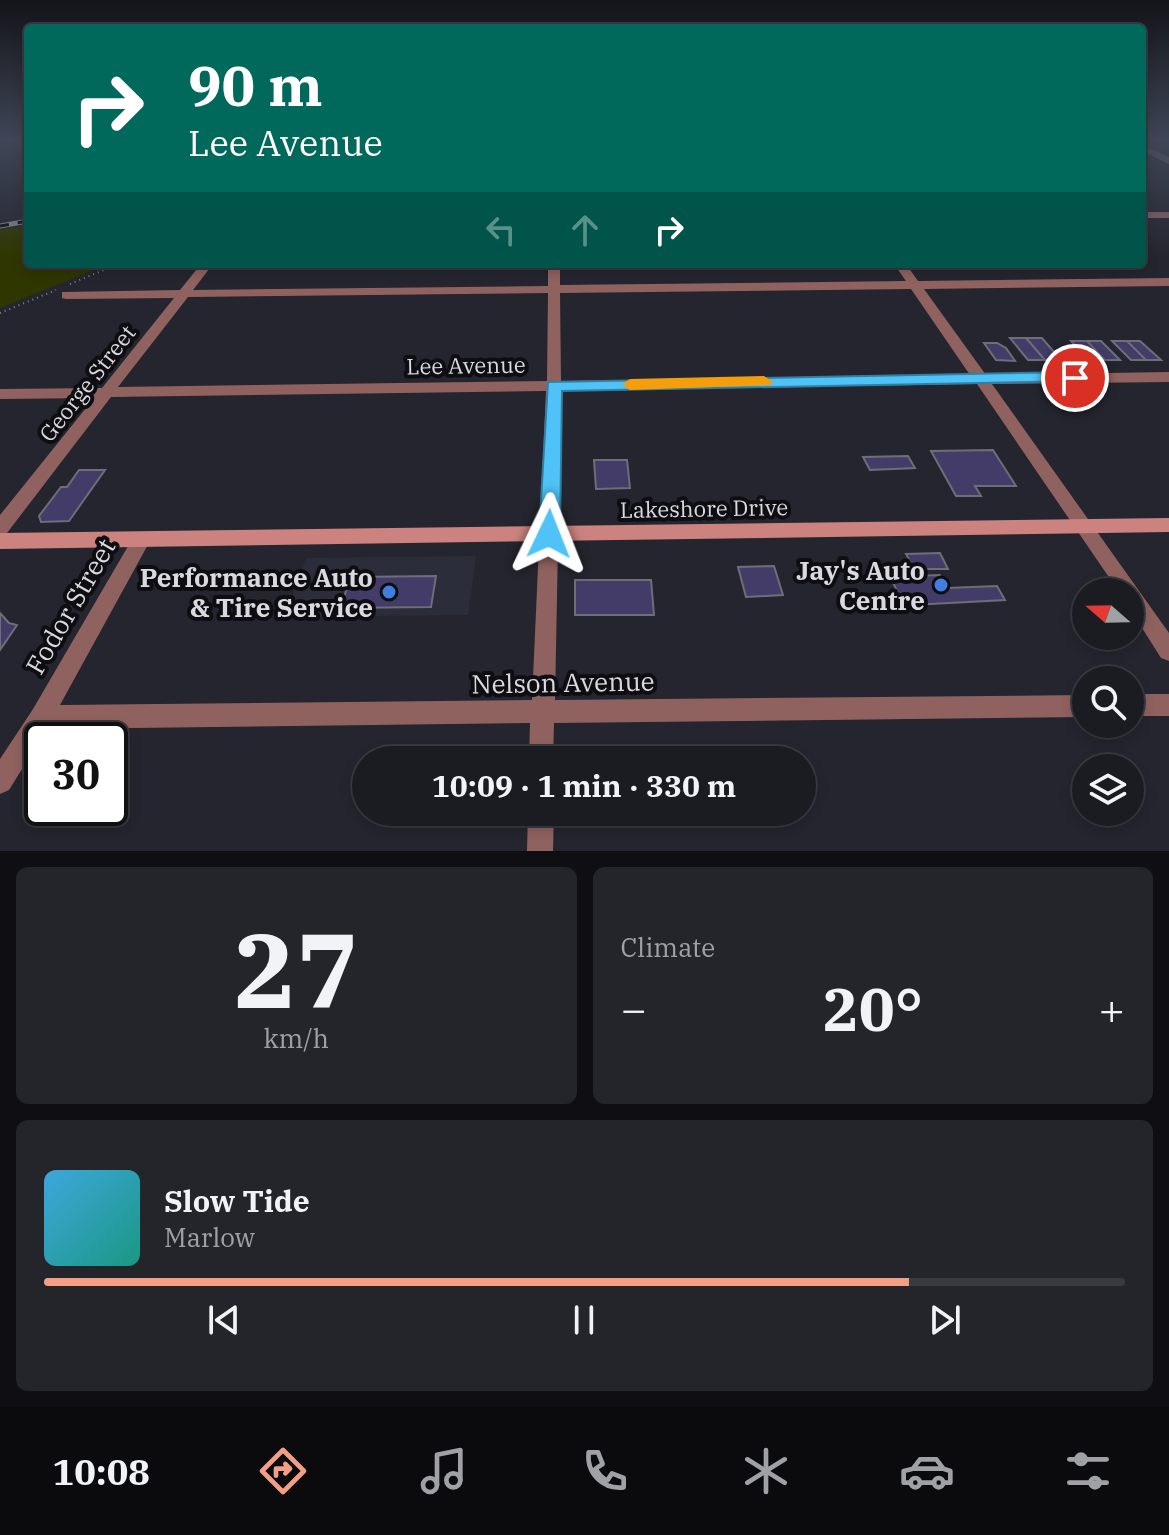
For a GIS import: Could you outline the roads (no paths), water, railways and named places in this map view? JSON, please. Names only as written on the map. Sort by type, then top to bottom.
[{"type":"main road","name":"Lakeshore Drive","points":[[0,541],[1169,525]]},
{"type":"street","points":[[1146,215],[1169,215]]},
{"type":"street","name":"George Street","points":[[0,528],[204,268]]},
{"type":"street","points":[[541,746],[554,386],[554,268]]},
{"type":"street","points":[[903,268],[1121,578]]},
{"type":"street","points":[[66,295],[1169,282]]},
{"type":"street","name":"Lee Avenue","points":[[0,394],[1169,377]]},
{"type":"street","name":"Fodor Street","points":[[0,781],[41,717],[141,541]]},
{"type":"street","points":[[1144,613],[1169,651]]},
{"type":"street","points":[[1144,705],[1169,705]]},
{"type":"street","name":"Nelson Avenue","points":[[41,717],[1072,706]]},
{"type":"street","points":[[540,851],[541,826]]},
{"type":"railway","points":[[0,226],[24,222]]},
{"type":"place","name":"Jay's Auto Centre","points":[[941,585]]},
{"type":"place","name":"Performance Auto & Tire Service","points":[[389,592]]}]
